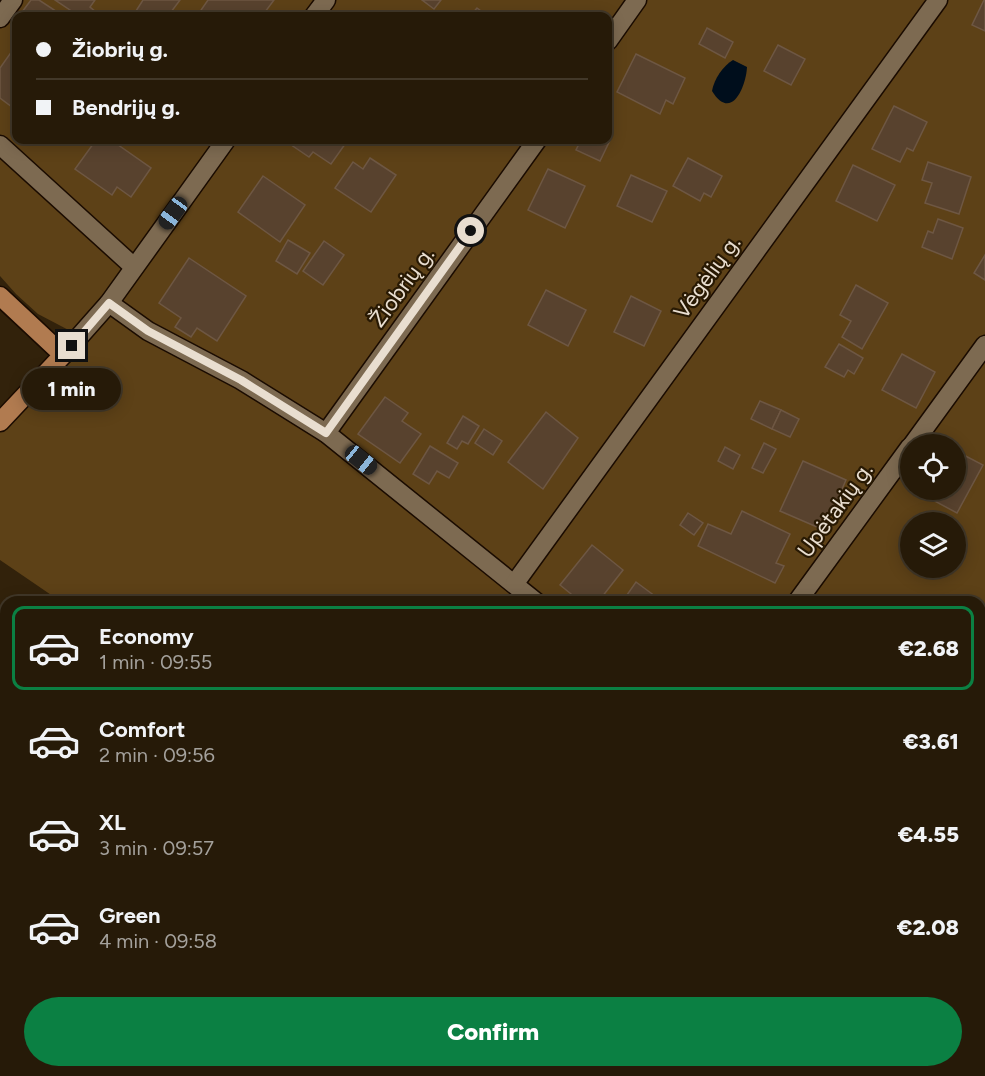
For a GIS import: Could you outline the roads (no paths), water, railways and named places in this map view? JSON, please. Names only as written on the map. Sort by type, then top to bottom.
[{"type":"main road","points":[[0,296],[63,355],[0,422]]},
{"type":"street","points":[[0,18],[13,0]]},
{"type":"street","points":[[612,35],[637,0]]},
{"type":"street","name":"Vėgėlių g.","points":[[515,583],[938,0]]},
{"type":"street","points":[[63,355],[109,303],[223,144]]},
{"type":"street","name":"Žiobrių g.","points":[[326,433],[534,144]]},
{"type":"street","points":[[0,145],[134,267]]},
{"type":"street","points":[[109,303],[148,331],[241,380],[326,433],[529,596]]},
{"type":"street","name":"Upėtakių g.","points":[[921,434],[985,345]]},
{"type":"street","name":"Upėtakių g.","points":[[801,596],[900,462]]},
{"type":"water","points":[[733,60],[747,67],[746,75],[736,98],[725,103],[719,100],[712,91],[720,73]]}]
